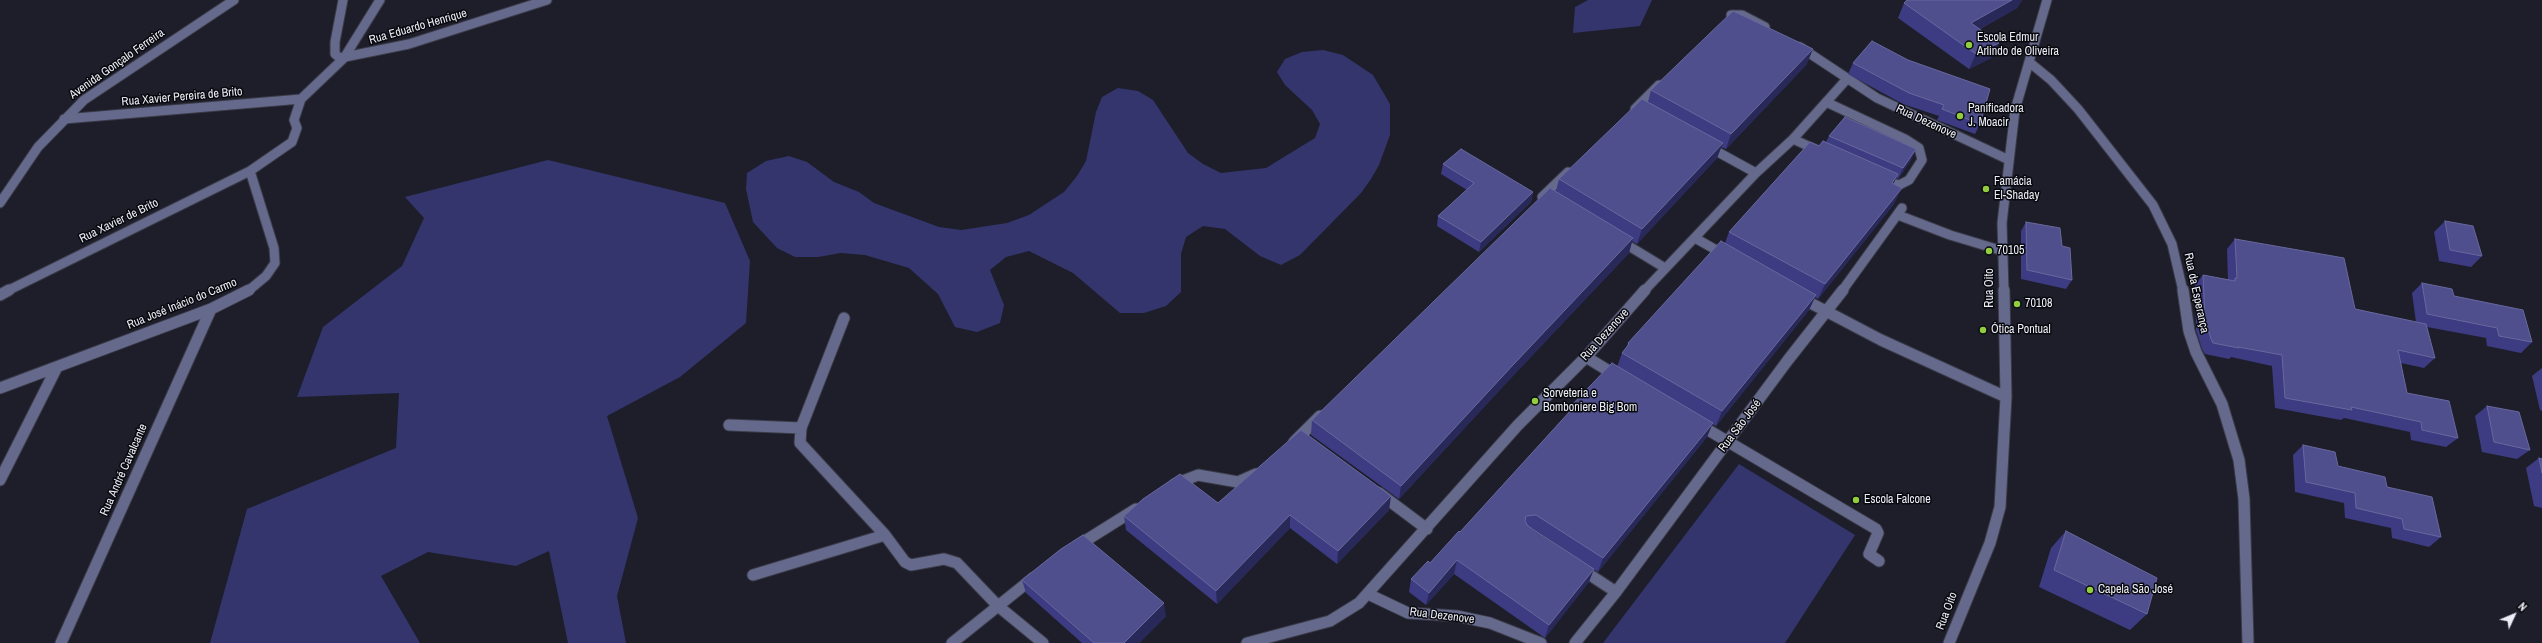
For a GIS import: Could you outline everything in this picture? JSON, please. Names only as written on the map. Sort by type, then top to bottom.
[{"type":"street","name":"Avenida Gonçalo Ferreira","points":[[0,203],[38,147],[64,119],[98,90],[234,0]]},
{"type":"street","points":[[342,58],[335,54],[335,42],[343,0]]},
{"type":"street","points":[[301,99],[342,58],[380,0]]},
{"type":"street","name":"Rua Eduardo Henrique","points":[[342,58],[409,44],[547,0]]},
{"type":"street","name":"Rua Oito","points":[[1948,643],[1990,543],[2000,507],[2004,459],[2006,397],[2002,223],[2015,110],[2047,0]]},
{"type":"street","points":[[1722,23],[1736,14],[1750,19],[1774,32]]},
{"type":"street","name":"Rua Dezenove","points":[[1793,43],[1846,80],[1877,98],[2009,160]]},
{"type":"street","name":"Rua da Esperança","points":[[2029,62],[2051,80],[2078,109],[2152,205],[2172,244],[2180,272],[2189,331],[2196,352],[2222,404],[2239,460],[2244,499],[2248,643]]},
{"type":"street","points":[[1626,118],[1640,108],[1665,79]]},
{"type":"street","name":"Rua Dezenove","points":[[1247,643],[1330,621],[1346,612],[1368,594],[1518,425],[1586,357],[1665,268],[1756,173],[1793,139],[1846,80]]},
{"type":"street","name":"Rua Xavier Pereira de Brito","points":[[64,119],[301,99]]},
{"type":"street","name":"Rua Xavier de Brito","points":[[0,295],[250,172],[292,142],[297,128],[294,120],[301,99]]},
{"type":"street","points":[[1826,102],[1905,139],[1919,148],[1922,154],[1922,160],[1909,180],[1905,183],[1891,183],[1872,176]]},
{"type":"street","points":[[1793,139],[1829,156]]},
{"type":"street","points":[[1696,140],[1756,173]]},
{"type":"street","points":[[1533,206],[1548,197],[1574,167]]},
{"type":"street","name":"Rua José Inácio do Carmo","points":[[0,388],[211,309],[246,293],[266,276],[275,263],[274,248],[250,172]]},
{"type":"street","name":"Rua São José","points":[[1575,643],[1616,592],[1827,312],[1900,212],[1950,235],[2003,251]]},
{"type":"street","points":[[1612,236],[1665,268]]},
{"type":"street","points":[[1695,238],[1736,262]]},
{"type":"street","points":[[1792,293],[1827,312],[2006,397]]},
{"type":"street","name":"Rua André Cavalcante","points":[[61,643],[211,309]]},
{"type":"street","points":[[844,318],[801,428],[800,443],[805,451],[885,535],[899,556],[911,565],[944,559],[957,563],[998,606],[1043,643]]},
{"type":"street","points":[[1586,357],[1624,380]]},
{"type":"street","points":[[0,480],[57,367]]},
{"type":"street","points":[[1283,452],[1304,438],[1329,408]]},
{"type":"street","points":[[1686,416],[1876,529],[1878,533],[1869,554],[1879,561]]},
{"type":"street","points":[[729,425],[801,428]]},
{"type":"street","points":[[1168,489],[1180,481],[1198,475],[1238,482],[1251,477],[1267,467]]},
{"type":"street","points":[[1370,487],[1427,529]]},
{"type":"street","points":[[1066,553],[1142,505]]},
{"type":"street","points":[[753,575],[885,535]]},
{"type":"street","points":[[1572,563],[1616,592]]},
{"type":"street","points":[[952,643],[1041,572]]},
{"type":"street","name":"Rua Dezenove","points":[[1368,594],[1408,613],[1457,616],[1490,624],[1541,643]]},
{"type":"shaded area","points":[[1588,0],[1652,0],[1640,26],[1573,33],[1575,7]]},
{"type":"shaded area","points":[[1323,50],[1343,55],[1373,75],[1390,104],[1390,135],[1379,165],[1371,179],[1361,193],[1300,255],[1281,265],[1260,256],[1225,229],[1203,226],[1186,237],[1181,254],[1181,292],[1166,306],[1144,313],[1120,313],[1073,273],[1029,251],[1006,257],[990,270],[1004,305],[1000,323],[977,332],[955,327],[938,294],[909,268],[865,255],[841,253],[818,257],[795,257],[777,248],[753,222],[746,189],[747,173],[766,161],[789,156],[807,162],[834,182],[859,192],[874,203],[939,227],[961,230],[1007,223],[1029,215],[1064,192],[1077,176],[1086,161],[1096,112],[1102,97],[1118,88],[1138,91],[1153,100],[1188,153],[1203,164],[1221,173],[1266,168],[1315,138],[1320,124],[1312,110],[1285,85],[1277,72],[1285,59],[1302,52]]},
{"type":"shaded area","points":[[548,160],[725,203],[750,261],[746,323],[680,377],[607,416],[638,518],[617,596],[626,643],[568,643],[549,551],[516,566],[428,552],[381,576],[420,643],[210,643],[247,509],[396,448],[399,393],[297,397],[323,327],[402,266],[424,218],[405,197]]},
{"type":"shaded area","points":[[1739,464],[1855,535],[1785,643],[1603,643]]},
{"type":"building","points":[[1907,0],[2012,0],[1971,23],[1999,43],[1976,54],[1904,3]]},
{"type":"building","points":[[1733,11],[1813,49],[1731,134],[1651,90]]},
{"type":"building","points":[[1872,41],[1908,60],[1990,89],[1980,124],[1942,109],[1944,105],[1909,93],[1853,63]]},
{"type":"building","points":[[1642,99],[1723,143],[1642,229],[1559,179]]},
{"type":"building","points":[[1845,117],[1916,149],[1903,168],[1829,136]]},
{"type":"building","points":[[1823,141],[1898,174],[1892,183],[1902,188],[1825,284],[1729,232],[1810,142],[1819,146]]},
{"type":"building","points":[[1461,149],[1533,192],[1481,242],[1438,216],[1474,183],[1443,164]]},
{"type":"building","points":[[1550,188],[1633,238],[1401,486],[1312,420]]},
{"type":"building","points":[[2445,221],[2473,226],[2482,256],[2450,250]]},
{"type":"building","points":[[2026,222],[2060,228],[2062,246],[2070,248],[2072,280],[2027,270]]},
{"type":"building","points":[[2235,239],[2344,258],[2355,309],[2426,324],[2435,358],[2398,350],[2407,393],[2449,401],[2458,438],[2422,430],[2421,422],[2351,407],[2352,410],[2285,398],[2282,355],[2213,343],[2205,319],[2203,275],[2235,281],[2235,278],[2237,278]]},
{"type":"building","points":[[1721,241],[1816,295],[1722,411],[1622,353],[1629,344],[1628,343]]},
{"type":"building","points":[[2422,283],[2452,289],[2454,296],[2523,310],[2532,342],[2499,336],[2497,328],[2427,314]]},
{"type":"building","points":[[1612,363],[1713,423],[1603,558],[1536,515],[1526,516],[1525,521],[1528,526],[1594,569],[1549,625],[1457,560],[1429,593],[1411,579],[1428,561],[1430,563],[1459,531],[1460,532],[1572,409],[1570,407]]},
{"type":"building","points":[[2487,406],[2519,412],[2530,450],[2494,442]]},
{"type":"building","points":[[1301,430],[1391,496],[1338,551],[1290,515],[1216,591],[1124,516],[1143,499],[1180,474],[1218,503]]},
{"type":"building","points":[[2303,445],[2335,452],[2338,466],[2385,477],[2387,487],[2432,497],[2441,537],[2404,529],[2402,519],[2356,508],[2355,493],[2306,482]]},
{"type":"building","points":[[2539,458],[2542,459],[2542,473]]},
{"type":"building","points":[[2066,531],[2157,578],[2147,614],[2054,570]]},
{"type":"building","points":[[1083,535],[1164,603],[1124,643],[1094,643],[1022,580],[1061,549]]},
{"type":"place","name":"Escola Edmur Arlindo de Oliveira","points":[[1969,45]]},
{"type":"place","name":"Panificadora J. Moacir","points":[[1960,116]]},
{"type":"place","name":"Famácia El-Shaday","points":[[1986,189]]},
{"type":"place","name":"70105","points":[[1989,251]]},
{"type":"place","name":"70108","points":[[2017,304]]},
{"type":"place","name":"Ótica Pontual","points":[[1983,330]]},
{"type":"place","name":"Sorveteria e Bomboniere Big Bom","points":[[1535,401]]},
{"type":"place","name":"Escola Falcone","points":[[1856,500]]},
{"type":"place","name":"Capela São José","points":[[2090,590]]}]
